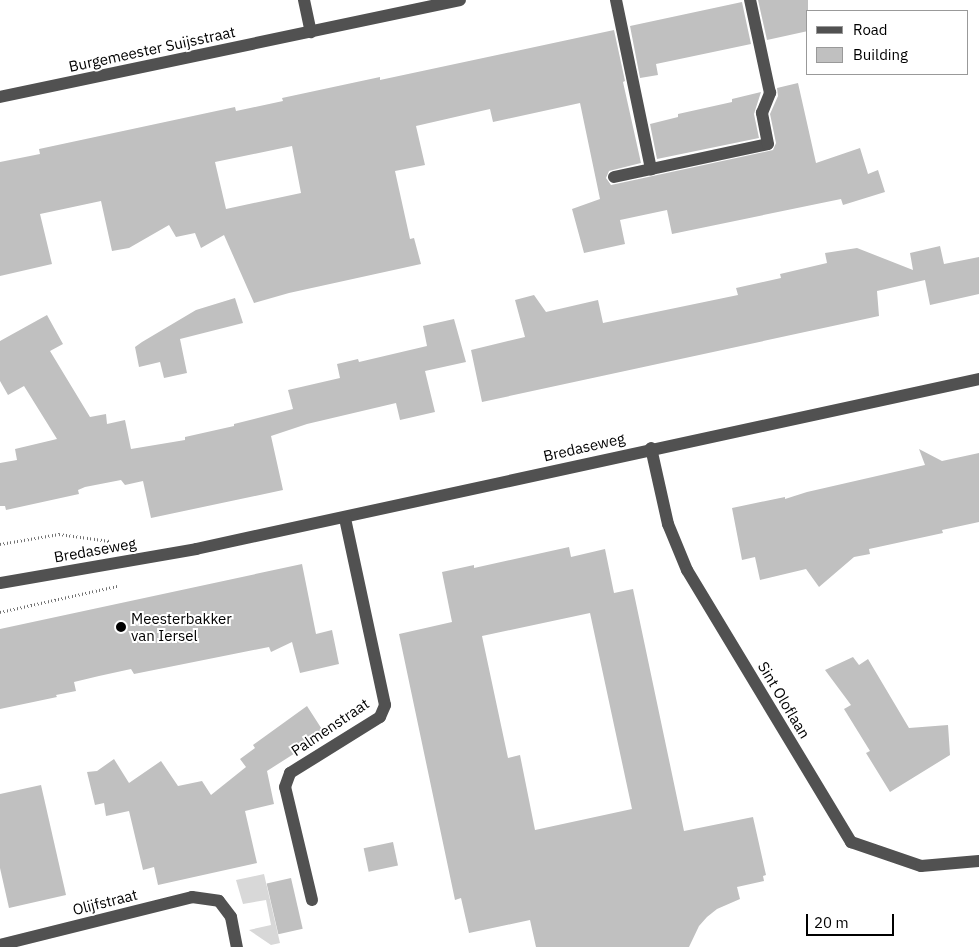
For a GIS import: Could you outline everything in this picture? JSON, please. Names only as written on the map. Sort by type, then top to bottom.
[{"type":"street","points":[[304,0],[311,32]]},
{"type":"street","name":"Burgemeester Suijsstraat","points":[[0,97],[460,0]]},
{"type":"street","points":[[616,0],[651,169]]},
{"type":"street","points":[[614,177],[768,144],[762,113],[770,93],[750,0]]},
{"type":"street","name":"Bredaseweg","points":[[0,583],[196,549],[345,518],[651,448],[979,379]]},
{"type":"street","name":"Sint Oloflaan","points":[[651,448],[668,524],[687,570],[851,842],[921,866],[979,861]]},
{"type":"street","name":"Palmenstraat","points":[[312,900],[285,787],[290,773],[380,716],[385,705],[345,518]]},
{"type":"street","name":"Olijfstraat","points":[[0,945],[192,897],[219,901],[231,916],[237,947]]},
{"type":"path","name":"Bredaseweg","points":[[0,544],[59,534],[109,541],[118,540]]},
{"type":"shaded area","points":[[264,874],[280,943],[271,945],[249,930],[271,925],[266,900],[243,904],[236,880]]},
{"type":"building","points":[[758,0],[808,0],[806,31],[767,40]]},
{"type":"building","points":[[742,2],[751,44],[656,64],[658,75],[640,78],[630,26]]},
{"type":"building","points":[[614,30],[625,81],[623,82],[641,163],[609,171],[606,178],[611,185],[773,150],[776,143],[770,114],[778,96],[777,88],[798,83],[816,163],[860,148],[868,174],[878,170],[885,192],[843,205],[841,199],[672,234],[667,210],[620,220],[625,244],[584,253],[572,209],[600,199],[580,103],[493,122],[490,109],[416,126],[425,165],[395,171],[410,239],[414,238],[421,264],[289,293],[254,303],[224,235],[201,248],[195,233],[176,237],[169,225],[129,248],[112,251],[101,201],[40,214],[52,264],[0,276],[0,162],[40,154],[39,149],[235,107],[236,111],[283,101],[282,98],[380,77],[380,80]],"holes":[[[292,146],[301,193],[226,209],[215,162]]]},
{"type":"building","points":[[761,92],[754,114],[759,138],[657,159],[650,124],[678,117],[678,114],[732,102],[732,99]]},
{"type":"building","points":[[940,246],[944,264],[979,257],[979,294],[930,305],[925,280],[877,291],[879,316],[482,402],[471,350],[525,337],[515,300],[534,295],[546,312],[598,300],[603,323],[738,295],[736,288],[781,278],[780,274],[827,263],[825,253],[857,248],[913,270],[910,253]]},
{"type":"building","points":[[235,298],[243,323],[180,339],[187,373],[164,378],[160,362],[139,367],[135,347],[196,310]]},
{"type":"building","points":[[47,315],[63,344],[50,351],[90,417],[106,414],[107,424],[125,420],[131,449],[185,440],[185,437],[234,426],[234,424],[293,409],[288,390],[340,378],[337,364],[358,359],[359,362],[427,346],[423,326],[454,319],[466,362],[425,371],[435,412],[400,420],[396,403],[307,424],[271,436],[283,490],[151,518],[143,481],[125,485],[121,480],[85,487],[78,490],[79,494],[6,510],[5,506],[0,506],[0,463],[17,460],[15,449],[57,439],[24,386],[8,395],[0,381],[0,341]]},
{"type":"building","points":[[919,449],[942,461],[979,453],[979,522],[942,530],[943,533],[869,549],[870,554],[854,557],[819,587],[806,569],[760,580],[755,557],[742,560],[732,508],[785,497],[785,499],[807,492],[925,465]]},
{"type":"building","points":[[569,547],[571,557],[605,549],[614,593],[633,589],[684,831],[753,817],[766,875],[763,876],[764,881],[737,887],[740,899],[717,909],[707,917],[699,926],[689,947],[536,947],[530,920],[469,933],[461,898],[455,900],[399,634],[452,622],[442,572],[474,565],[474,568]],"holes":[[[590,613],[632,809],[535,830],[520,755],[508,758],[482,636]]]},
{"type":"building","points":[[302,564],[316,634],[332,630],[339,664],[300,673],[292,642],[271,652],[269,647],[134,674],[131,669],[99,676],[74,682],[76,691],[0,709],[0,629]]},
{"type":"building","points":[[853,657],[859,665],[868,659],[909,728],[948,725],[950,755],[890,792],[866,753],[870,751],[844,709],[851,705],[825,670]]},
{"type":"building","points":[[307,706],[325,734],[267,771],[274,804],[245,811],[257,863],[158,885],[154,867],[143,870],[129,811],[106,816],[104,803],[95,805],[87,772],[97,771],[114,759],[129,783],[161,761],[178,786],[202,781],[211,795],[246,767],[240,759],[255,748],[253,745]]},
{"type":"building","points":[[41,785],[66,895],[9,908],[0,868],[0,794]]},
{"type":"building","points":[[393,842],[398,865],[369,872],[364,848]]},
{"type":"building","points":[[291,878],[303,929],[278,934],[267,884]]},
{"type":"place","name":"Meesterbakker van Iersel","points":[[121,627]]}]
